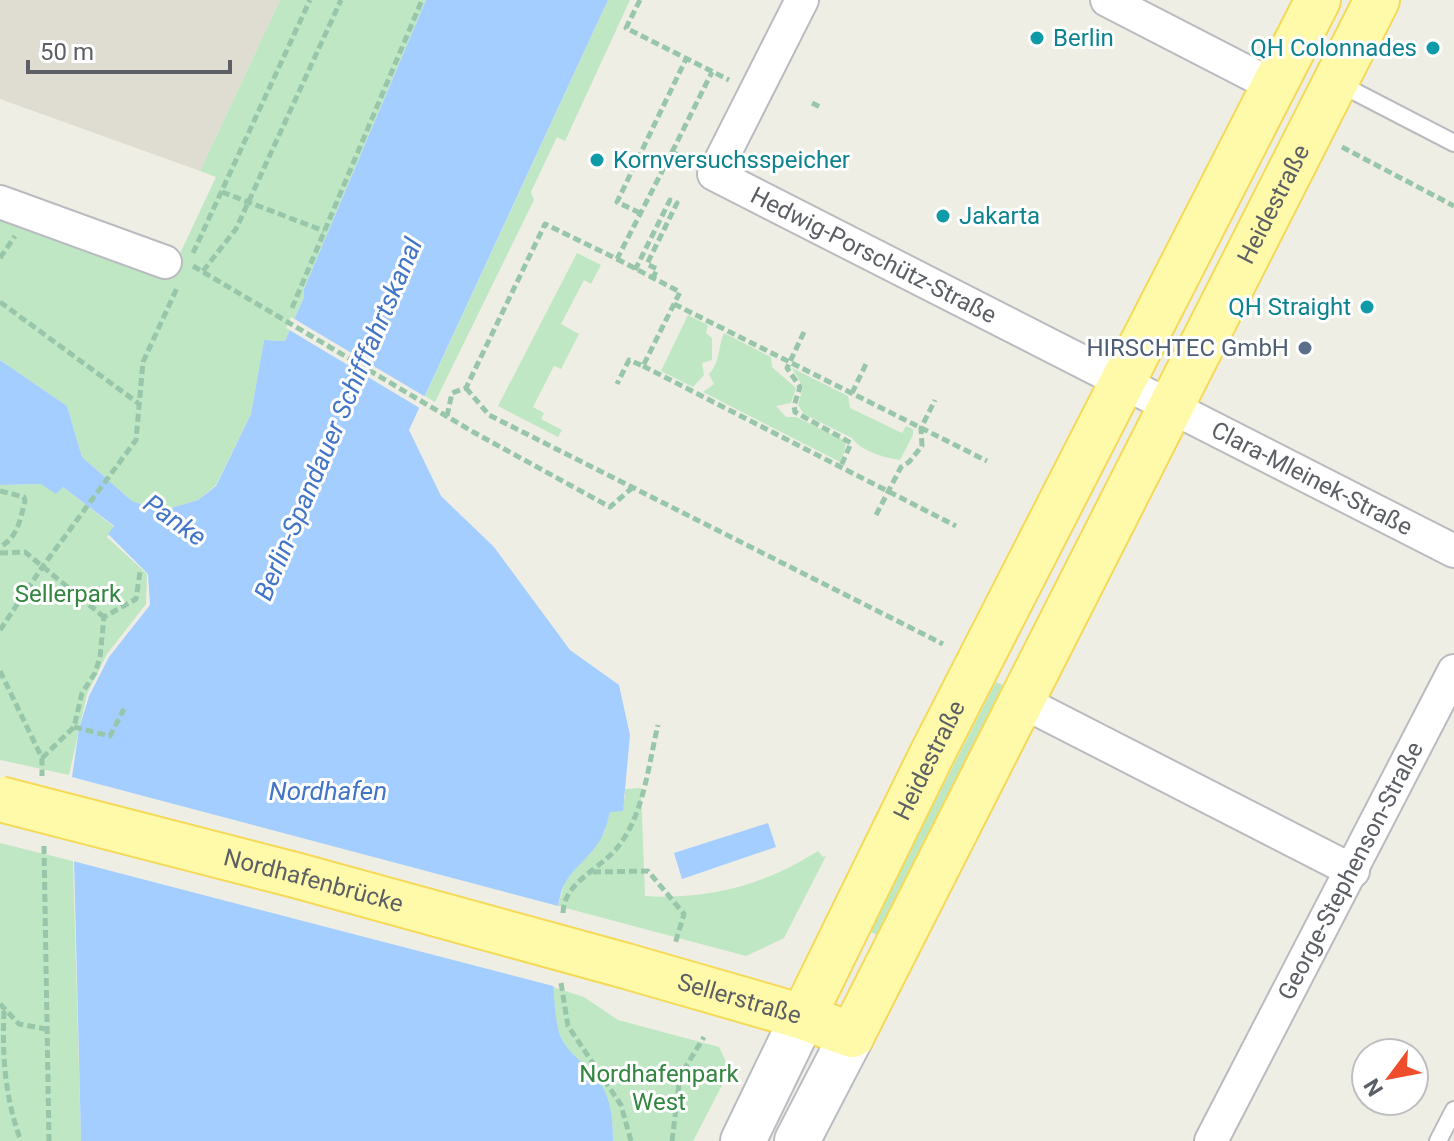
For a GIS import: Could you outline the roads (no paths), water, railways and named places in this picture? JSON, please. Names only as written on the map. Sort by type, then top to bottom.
[{"type":"main road","name":"Heidestraße","points":[[743,1141],[931,756],[1318,0]]},
{"type":"main road","name":"Heidestraße","points":[[797,1141],[1377,0]]},
{"type":"main road","name":"Nordhafenbrücke","points":[[0,799],[295,875],[626,966]]},
{"type":"main road","name":"Sellerstraße","points":[[626,966],[803,1017],[852,1035]]},
{"type":"street","name":"Hedwig-Porschütz-Straße","points":[[802,0],[714,174],[1121,383]]},
{"type":"street","points":[[1107,0],[1274,86]]},
{"type":"street","points":[[0,202],[174,270]]},
{"type":"street","points":[[1121,383],[1170,408]]},
{"type":"street","name":"Clara-Mleinek-Straße","points":[[1170,408],[1454,551]]},
{"type":"street","name":"George-Stephenson-Straße","points":[[1211,1141],[1454,671]]},
{"type":"street","points":[[1021,701],[1353,871]]},
{"type":"lane","points":[[1335,82],[1454,143]]},
{"type":"lane","points":[[1438,1141],[1454,1110]]},
{"type":"water","name":"Nordhafen","points":[[426,0],[608,0],[409,430],[441,496],[494,547],[570,650],[619,685],[630,735],[623,811],[610,812],[599,842],[565,883],[557,914],[554,959],[555,1004],[560,1035],[605,1092],[612,1116],[613,1141],[81,1141],[72,777],[79,729],[89,696],[109,657],[150,605],[148,574],[108,534],[114,526],[63,487],[56,494],[41,484],[0,485],[0,360],[67,406],[82,457],[132,501],[161,511],[198,500],[216,486],[251,414],[264,340],[285,341]]},
{"type":"water","points":[[768,823],[776,847],[682,879],[674,853]]},
{"type":"place","name":"Berlin","points":[[1037,38]]},
{"type":"place","name":"QH Colonnades","points":[[1433,48]]},
{"type":"place","name":"Kornversuchsspeicher","points":[[597,160]]},
{"type":"place","name":"Jakarta","points":[[943,216]]},
{"type":"place","name":"QH Straight","points":[[1367,307]]},
{"type":"place","name":"HIRSCHTEC GmbH","points":[[1305,348]]},
{"type":"water label","name":"Berlin-Spandauer Schifffahrtskanal","points":[[338,419]]},
{"type":"water label","name":"Panke","points":[[175,520]]},
{"type":"park label","name":"Sellerpark","points":[[68,594]]},
{"type":"park label","name":"Nordhafenpark West","points":[[659,1088]]}]
